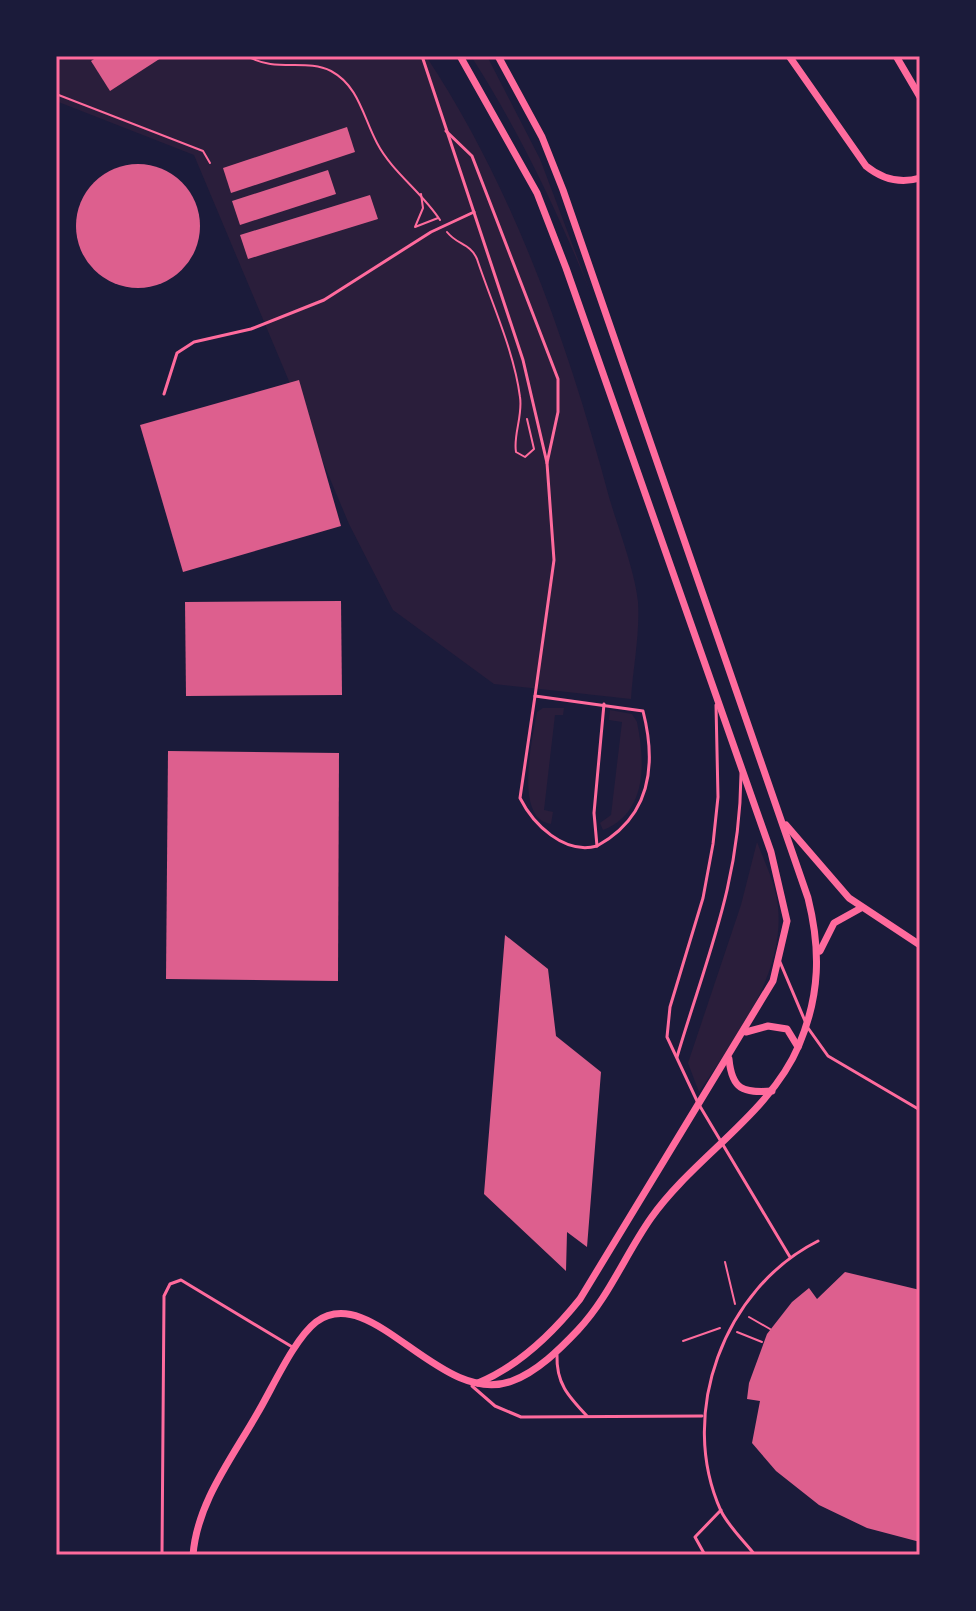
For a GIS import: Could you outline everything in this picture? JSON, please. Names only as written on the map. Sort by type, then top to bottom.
[{"type":"street","points":[[460,56],[537,193],[771,852],[787,921],[780,962],[746,1032],[698,1103],[609,1256],[572,1310],[544,1339],[501,1373],[472,1386]]},
{"type":"street","points":[[193,1555],[200,1515],[296,1349],[316,1322],[336,1314],[372,1322],[472,1386],[510,1382],[557,1351],[599,1306],[650,1219],[697,1163],[772,1091],[807,1025],[818,978],[817,937],[808,898],[781,818],[563,190],[542,137],[498,56]]},
{"type":"street","points":[[789,56],[866,166],[878,176],[920,178]]},
{"type":"street","points":[[896,56],[920,97]]},
{"type":"street","points":[[781,818],[818,866],[861,908],[920,945]]},
{"type":"street","points":[[817,955],[834,923],[861,908]]},
{"type":"street","points":[[746,1032],[777,1026],[787,1029],[798,1047]]},
{"type":"street","points":[[729,1059],[730,1073],[743,1089],[751,1093],[772,1091]]},
{"type":"lane","points":[[422,56],[523,360],[547,463],[554,560],[520,798],[537,825],[566,844],[597,846],[629,822],[643,800],[650,761],[643,711],[535,696]]},
{"type":"lane","points":[[446,131],[472,156],[558,379],[558,412],[547,463]]},
{"type":"lane","points":[[164,394],[177,353],[194,342],[251,329],[324,300],[443,226],[474,212]]},
{"type":"lane","points":[[716,697],[718,797],[703,898],[670,1007],[667,1037],[698,1103],[790,1257]]},
{"type":"lane","points":[[597,846],[594,813],[604,704]]},
{"type":"lane","points":[[677,1060],[727,901],[741,816],[741,770]]},
{"type":"lane","points":[[780,962],[815,1042],[828,1056],[920,1110]]},
{"type":"lane","points":[[755,1555],[721,1510],[702,1416],[715,1363],[736,1320],[764,1282],[790,1257],[818,1241]]},
{"type":"lane","points":[[162,1555],[164,1296],[170,1284],[181,1280],[296,1349]]},
{"type":"lane","points":[[557,1351],[556,1370],[563,1390],[587,1416]]},
{"type":"lane","points":[[472,1386],[495,1406],[521,1417],[702,1416]]},
{"type":"lane","points":[[705,1555],[695,1537],[721,1510]]},
{"type":"path","points":[[247,56],[279,67],[321,67],[340,77],[356,96],[378,146],[421,193],[455,242],[470,248],[477,259],[518,381],[534,449],[525,457],[516,452],[515,447],[521,401]]},
{"type":"path","points":[[56,94],[203,151],[210,163]]},
{"type":"path","points":[[421,193],[423,208],[415,227],[438,218]]},
{"type":"path","points":[[725,1262],[732,1289]]},
{"type":"path","points":[[746,1315],[770,1329]]},
{"type":"path","points":[[683,1341],[725,1327],[762,1342]]},
{"type":"shaded area","points":[[56,56],[426,56],[486,160],[512,214],[575,382],[636,590],[638,626],[631,699],[494,684],[393,610],[349,524],[194,155],[56,101]]},
{"type":"shaded area","points":[[471,56],[487,56],[540,159],[590,291],[536,170]]},
{"type":"shaded area","points":[[543,708],[564,708],[563,715],[555,715],[544,810],[553,812],[551,824],[539,819],[532,808],[529,793],[532,739],[537,712]]},
{"type":"shaded area","points":[[610,710],[632,714],[637,722],[642,769],[636,798],[628,811],[618,822],[603,830],[600,823],[611,815],[622,722],[609,720]]},
{"type":"shaded area","points":[[757,842],[777,899],[778,932],[774,957],[754,1005],[699,1092],[688,1063],[741,905]]},
{"type":"building","points":[[99,56],[164,56],[110,91],[91,61]]},
{"type":"building","points":[[347,127],[355,152],[231,193],[223,168]]},
{"type":"building","points":[[138,164],[162,168],[182,182],[196,202],[200,226],[196,250],[182,270],[162,284],[138,288],[114,284],[94,270],[80,250],[76,226],[80,202],[94,182],[114,168]]},
{"type":"building","points":[[328,170],[336,194],[240,225],[232,201]]},
{"type":"building","points":[[370,195],[378,219],[248,259],[240,235]]},
{"type":"building","points":[[299,380],[341,526],[183,572],[140,425]]},
{"type":"building","points":[[341,601],[342,695],[186,696],[185,602]]},
{"type":"building","points":[[168,751],[339,753],[338,981],[166,979]]},
{"type":"building","points":[[505,935],[548,969],[556,1036],[601,1072],[587,1247],[567,1232],[566,1271],[484,1194]]},
{"type":"building","points":[[845,1272],[920,1290],[920,1542],[867,1528],[819,1505],[776,1471],[752,1443],[760,1401],[747,1399],[749,1383],[767,1334],[792,1302],[809,1288],[817,1299]]}]
